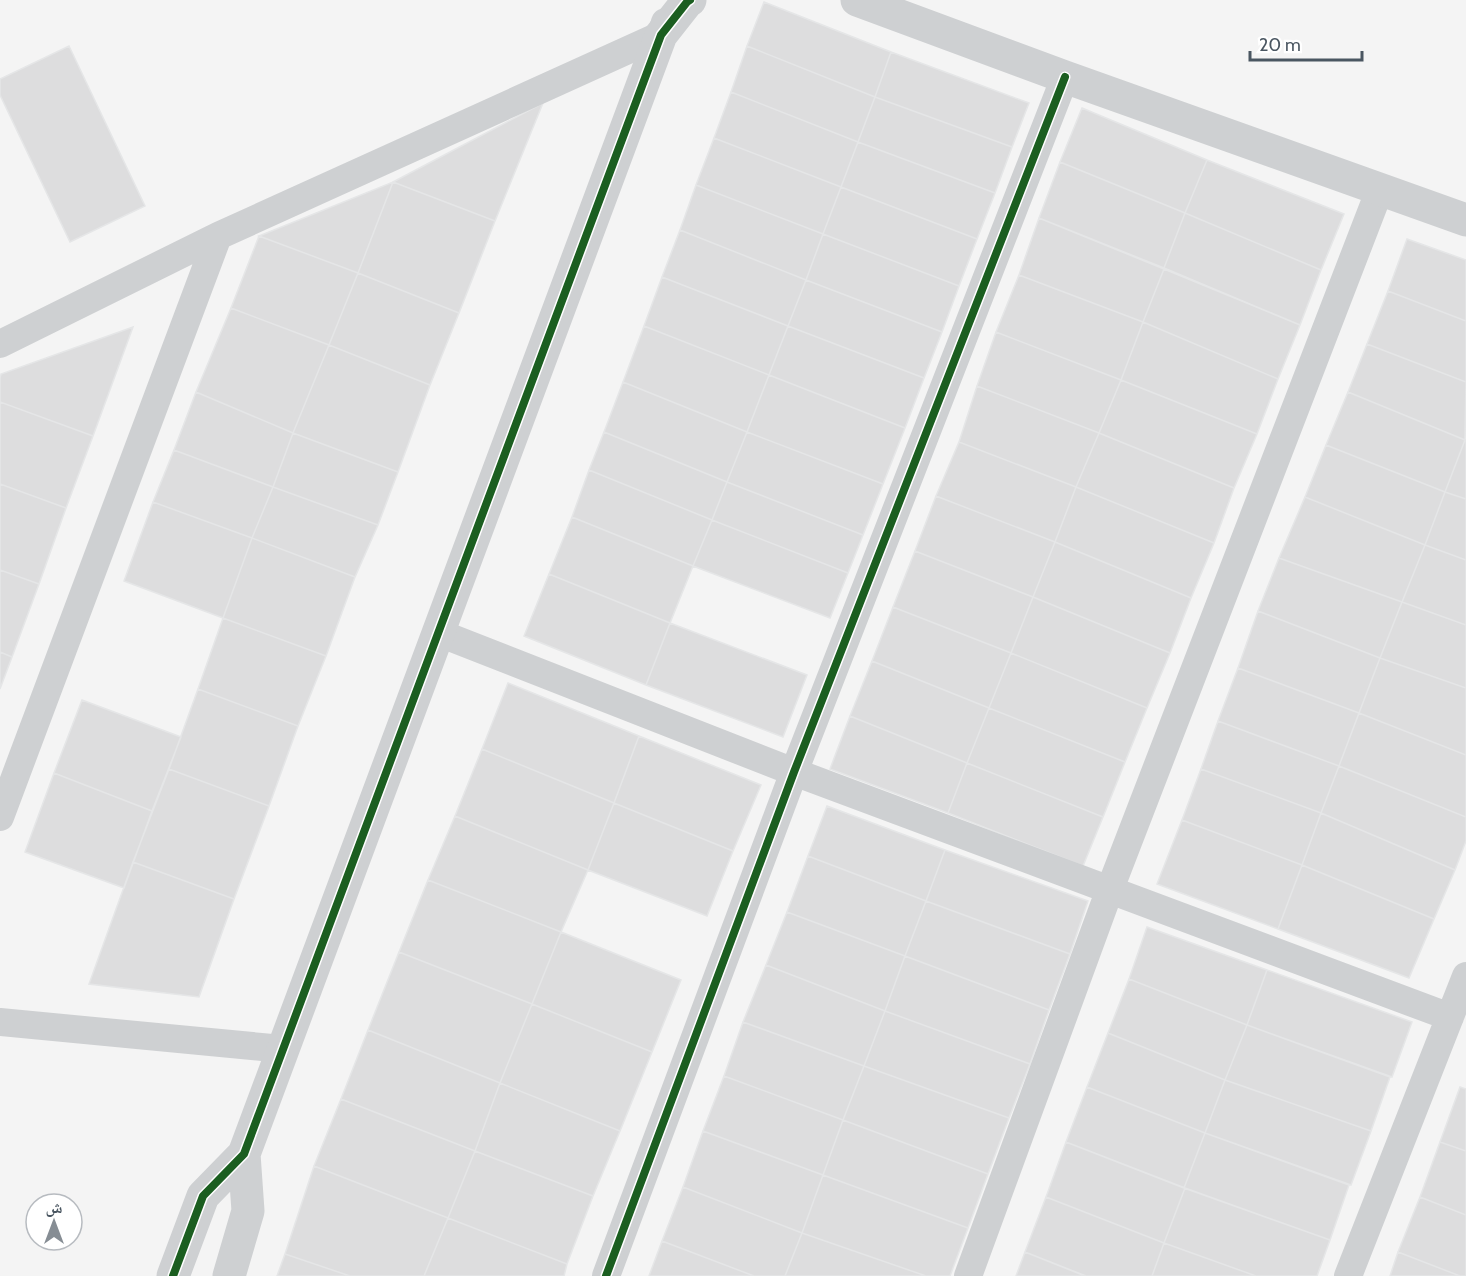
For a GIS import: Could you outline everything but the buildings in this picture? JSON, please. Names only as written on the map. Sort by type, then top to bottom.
[{"type":"street","points":[[173,1276],[203,1196],[244,1154],[661,35],[671,0]]},
{"type":"street","points":[[0,344],[218,236],[661,35],[690,0]]},
{"type":"street","points":[[857,0],[1466,220]]},
{"type":"street","points":[[606,1276],[794,772],[1065,77]]},
{"type":"street","points":[[968,1276],[1110,890],[1380,189]]},
{"type":"street","points":[[0,817],[218,236]]},
{"type":"street","points":[[439,633],[794,772],[1450,1017]]},
{"type":"street","points":[[1348,1276],[1466,976]]},
{"type":"street","points":[[0,1022],[283,1050]]},
{"type":"street","points":[[229,1276],[248,1211],[244,1154]]},
{"type":"cycle path","points":[[173,1276],[203,1196],[244,1154],[661,35],[690,0]]},
{"type":"cycle path","points":[[606,1276],[794,772],[1065,77]]}]
